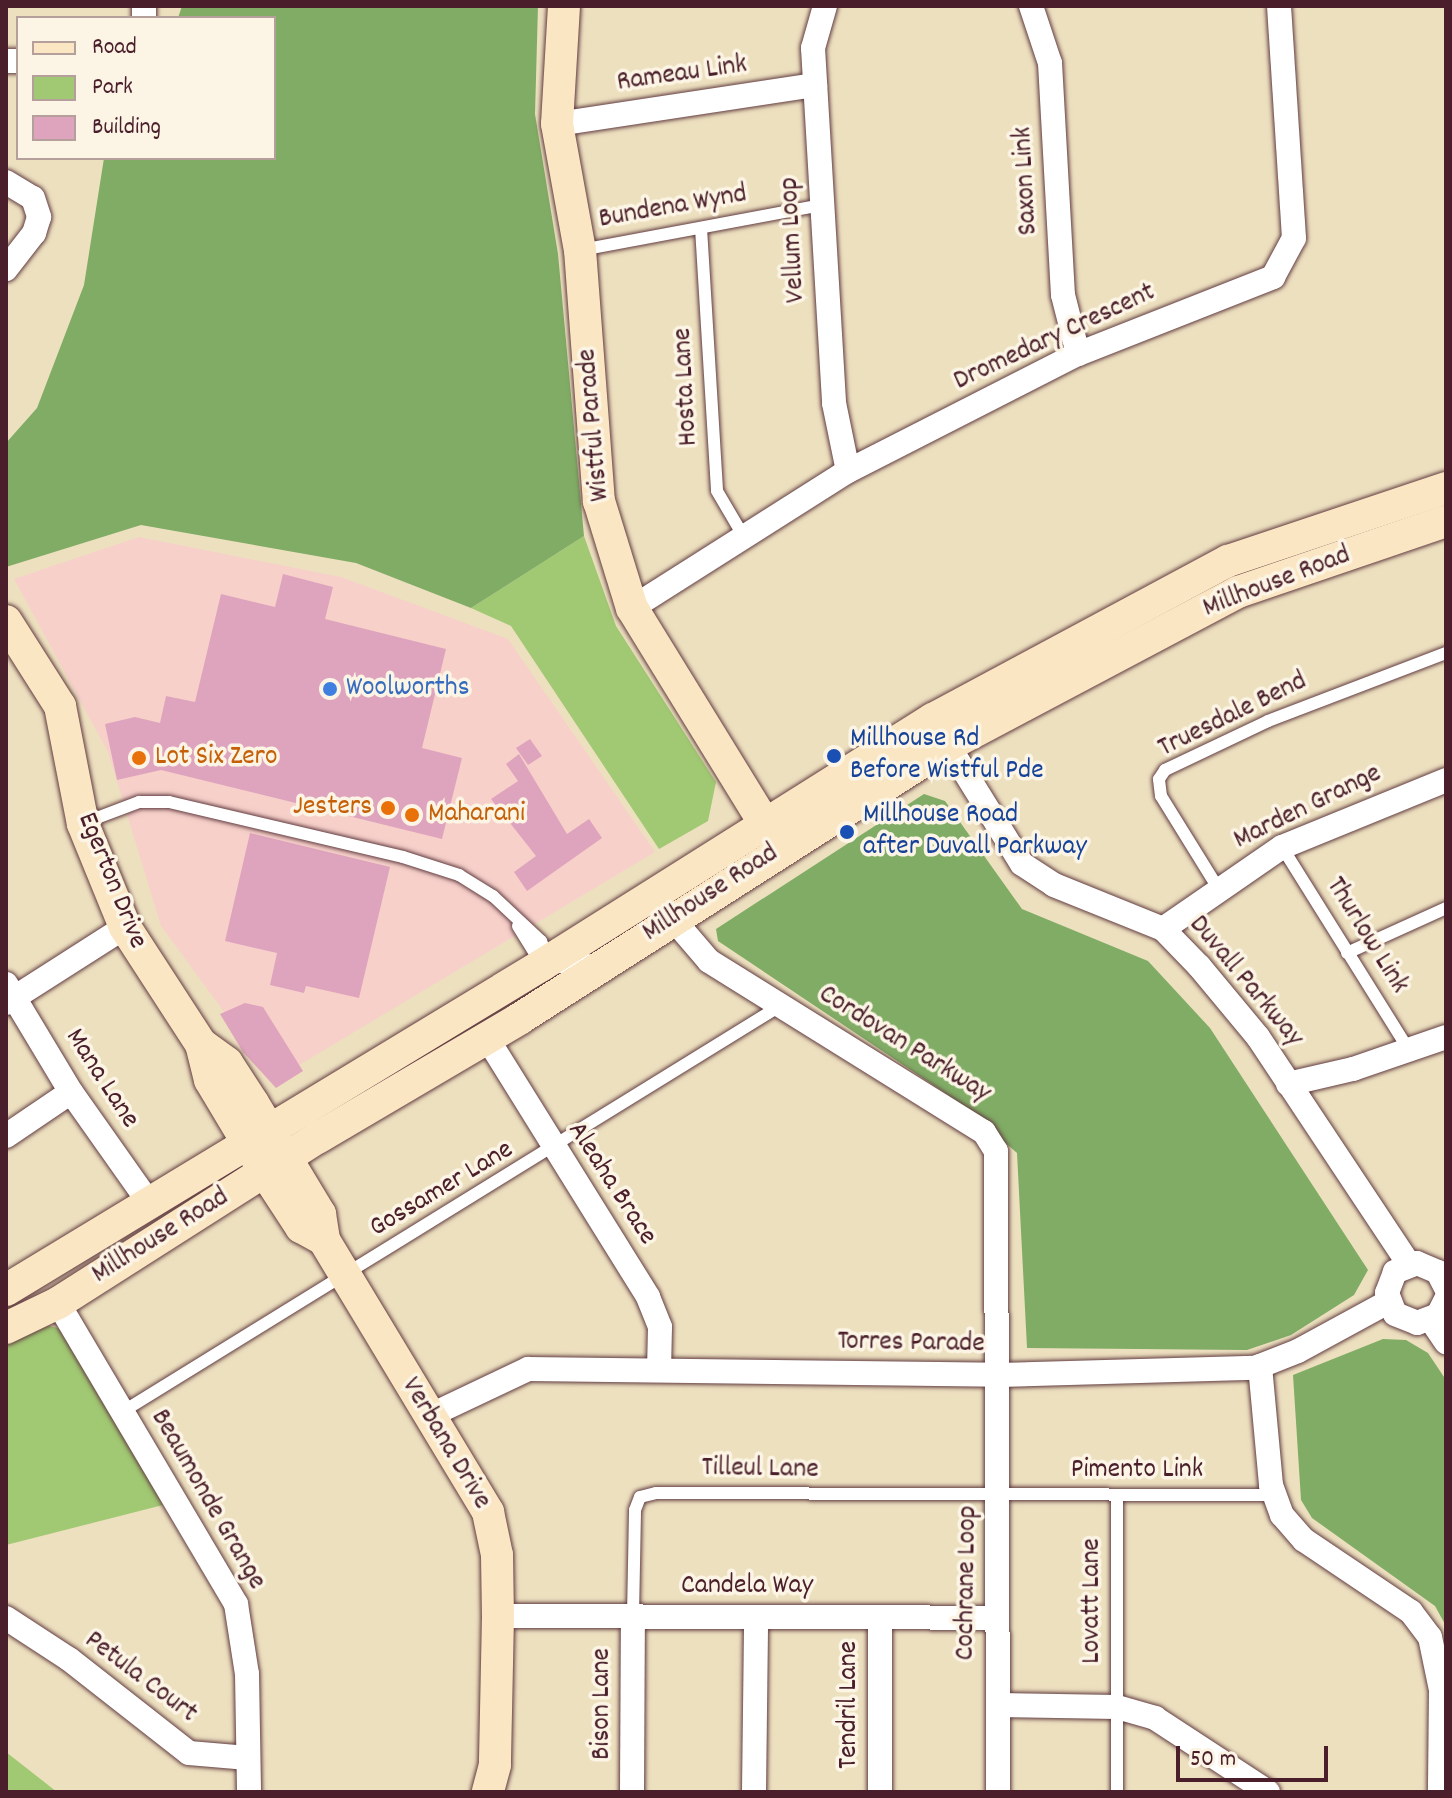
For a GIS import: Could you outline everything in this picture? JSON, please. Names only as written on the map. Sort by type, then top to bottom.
[{"type":"main road","name":"Wistful Parade","points":[[564,6],[557,124],[580,250],[599,501],[632,608],[773,838]]},
{"type":"main road","name":"Millhouse Road","points":[[6,1328],[58,1303],[267,1152],[544,973],[773,838],[940,733],[1228,561],[1446,488]]},
{"type":"main road","name":"Millhouse Road","points":[[940,733],[1238,592],[1446,521]]},
{"type":"main road","points":[[1228,561],[1238,592]]},
{"type":"main road","name":"Egerton Drive","points":[[7,624],[60,706],[83,824],[125,927],[201,1044],[210,1080],[267,1152]]},
{"type":"main road","name":"Millhouse Road","points":[[6,1290],[150,1204],[267,1152],[487,1038],[673,919],[773,838]]},
{"type":"main road","name":"Verbana Drive","points":[[267,1152],[320,1214],[324,1240],[488,1512],[497,1555],[494,1783]]},
{"type":"street","name":"Vellum Loop","points":[[825,6],[813,48],[834,403],[848,471]]},
{"type":"street","name":"Saxon Link","points":[[1031,6],[1050,63],[1063,295],[1078,354]]},
{"type":"street","name":"Dromedary Crescent","points":[[632,608],[848,471],[1078,354],[1273,277],[1294,238],[1279,6]]},
{"type":"street","name":"Rameau Link","points":[[557,124],[815,85]]},
{"type":"street","points":[[6,182],[33,198],[39,217],[34,233],[6,269]]},
{"type":"street","name":"Duvall Parkway","points":[[940,733],[1022,864],[1054,885],[1163,929],[1258,1037],[1409,1264]]},
{"type":"street","name":"Marden Grange","points":[[1163,929],[1218,888],[1282,847],[1446,780]]},
{"type":"street","name":"Cordovan Parkway","points":[[673,919],[709,961],[783,1004],[984,1132],[996,1151],[999,1375]]},
{"type":"street","points":[[9,995],[125,927]]},
{"type":"street","name":"Mana Lane","points":[[9,995],[71,1092],[150,1204]]},
{"type":"street","points":[[1288,1084],[1446,1037]]},
{"type":"street","name":"Aleaha Brace","points":[[487,1038],[553,1151],[648,1297],[660,1327],[659,1370]]},
{"type":"street","points":[[6,1136],[71,1092]]},
{"type":"street","points":[[1431,1320],[1406,1321],[1388,1302],[1388,1283],[1409,1264],[1427,1265],[1446,1284]]},
{"type":"street","points":[[1431,1320],[1446,1299]]},
{"type":"street","name":"Torres Parade","points":[[429,1416],[528,1369],[999,1375],[1206,1373],[1260,1366],[1298,1351],[1388,1302]]},
{"type":"street","name":"Beaumonde Grange","points":[[58,1303],[236,1604],[247,1674],[249,1792]]},
{"type":"street","points":[[1431,1320],[1446,1342]]},
{"type":"street","points":[[1260,1366],[1274,1495],[1282,1515],[1304,1540],[1411,1612],[1430,1637],[1441,1690],[1440,1792]]},
{"type":"street","name":"Cochrane Loop","points":[[998,1792],[996,1618],[999,1375]]},
{"type":"street","name":"Candela Way","points":[[498,1616],[996,1618]]},
{"type":"street","name":"Bison Lane","points":[[632,1792],[633,1616]]},
{"type":"street","name":"Tendril Lane","points":[[880,1617],[880,1792]]},
{"type":"street","name":"Petula Court","points":[[6,1618],[69,1659],[189,1753],[248,1758]]},
{"type":"street","points":[[754,1792],[756,1618]]},
{"type":"street","points":[[998,1705],[1117,1707],[1155,1718],[1261,1790]]},
{"type":"lane","name":"Bundena Wynd","points":[[580,250],[822,205]]},
{"type":"lane","name":"Hosta Lane","points":[[701,228],[717,491],[744,537]]},
{"type":"lane","name":"Truesdale Bend","points":[[1218,888],[1161,796],[1159,779],[1165,770],[1268,721],[1446,653]]},
{"type":"lane","points":[[83,824],[139,802],[169,802],[270,824],[459,875],[493,896],[517,923],[544,973]]},
{"type":"lane","name":"Thurlow Link","points":[[1282,847],[1409,1050]]},
{"type":"lane","points":[[1347,953],[1446,908]]},
{"type":"lane","points":[[519,1019],[544,973],[568,968],[617,941],[639,941]]},
{"type":"lane","name":"Gossamer Lane","points":[[122,1412],[553,1151],[783,1004]]},
{"type":"lane","name":"Tilleul Lane","points":[[633,1616],[635,1510],[640,1497],[656,1493],[999,1496]]},
{"type":"lane","name":"Lovatt Lane","points":[[1117,1495],[1117,1792]]},
{"type":"lane","name":"Pimento Link","points":[[999,1496],[1274,1495]]},
{"type":"shaded area","points":[[139,537],[341,577],[508,639],[655,852],[274,1080],[161,926],[108,752],[14,579]]},
{"type":"green space","points":[[182,6],[538,6],[535,114],[558,254],[584,536],[471,608],[356,563],[141,525],[6,567],[6,443],[37,408],[84,285],[104,160],[276,160],[276,16],[179,16]]},
{"type":"green space","points":[[584,536],[616,626],[716,782],[708,821],[659,849],[511,626],[471,608]]},
{"type":"green space","points":[[924,794],[945,801],[1022,909],[1148,961],[1210,1028],[1368,1270],[1354,1295],[1291,1335],[1247,1350],[1027,1348],[1017,1153],[957,1101],[718,941],[716,929]]},
{"type":"green space","points":[[41,1324],[58,1328],[71,1342],[163,1505],[6,1545],[6,1337]]},
{"type":"green space","points":[[1383,1339],[1406,1340],[1428,1353],[1446,1380],[1446,1626],[1435,1606],[1312,1518],[1301,1500],[1293,1375]]},
{"type":"green space","points":[[6,1752],[57,1792],[6,1792]]},
{"type":"building","points":[[283,574],[333,587],[325,619],[446,649],[422,748],[462,758],[442,839],[161,770],[117,780],[105,724],[135,717],[160,723],[166,696],[195,702],[221,594],[275,607]]},
{"type":"building","points":[[530,739],[542,756],[528,765],[516,748]]},
{"type":"building","points":[[519,754],[567,834],[589,819],[602,838],[527,891],[514,872],[536,856],[491,799],[518,781],[506,764]]},
{"type":"building","points":[[250,833],[390,867],[359,998],[306,986],[304,993],[270,985],[277,953],[225,941]]},
{"type":"building","points":[[245,1003],[263,1007],[303,1071],[276,1088],[243,1052],[220,1014]]},
{"type":"place","name":"Woolworths","points":[[330,689]]},
{"type":"place","name":"Millhouse Rd Before Wistful Pde","points":[[834,756]]},
{"type":"place","name":"Lot Six Zero","points":[[139,758]]},
{"type":"place","name":"Jesters","points":[[388,808]]},
{"type":"place","name":"Maharani","points":[[412,815]]},
{"type":"place","name":"Millhouse Road after Duvall Parkway","points":[[847,832]]}]
